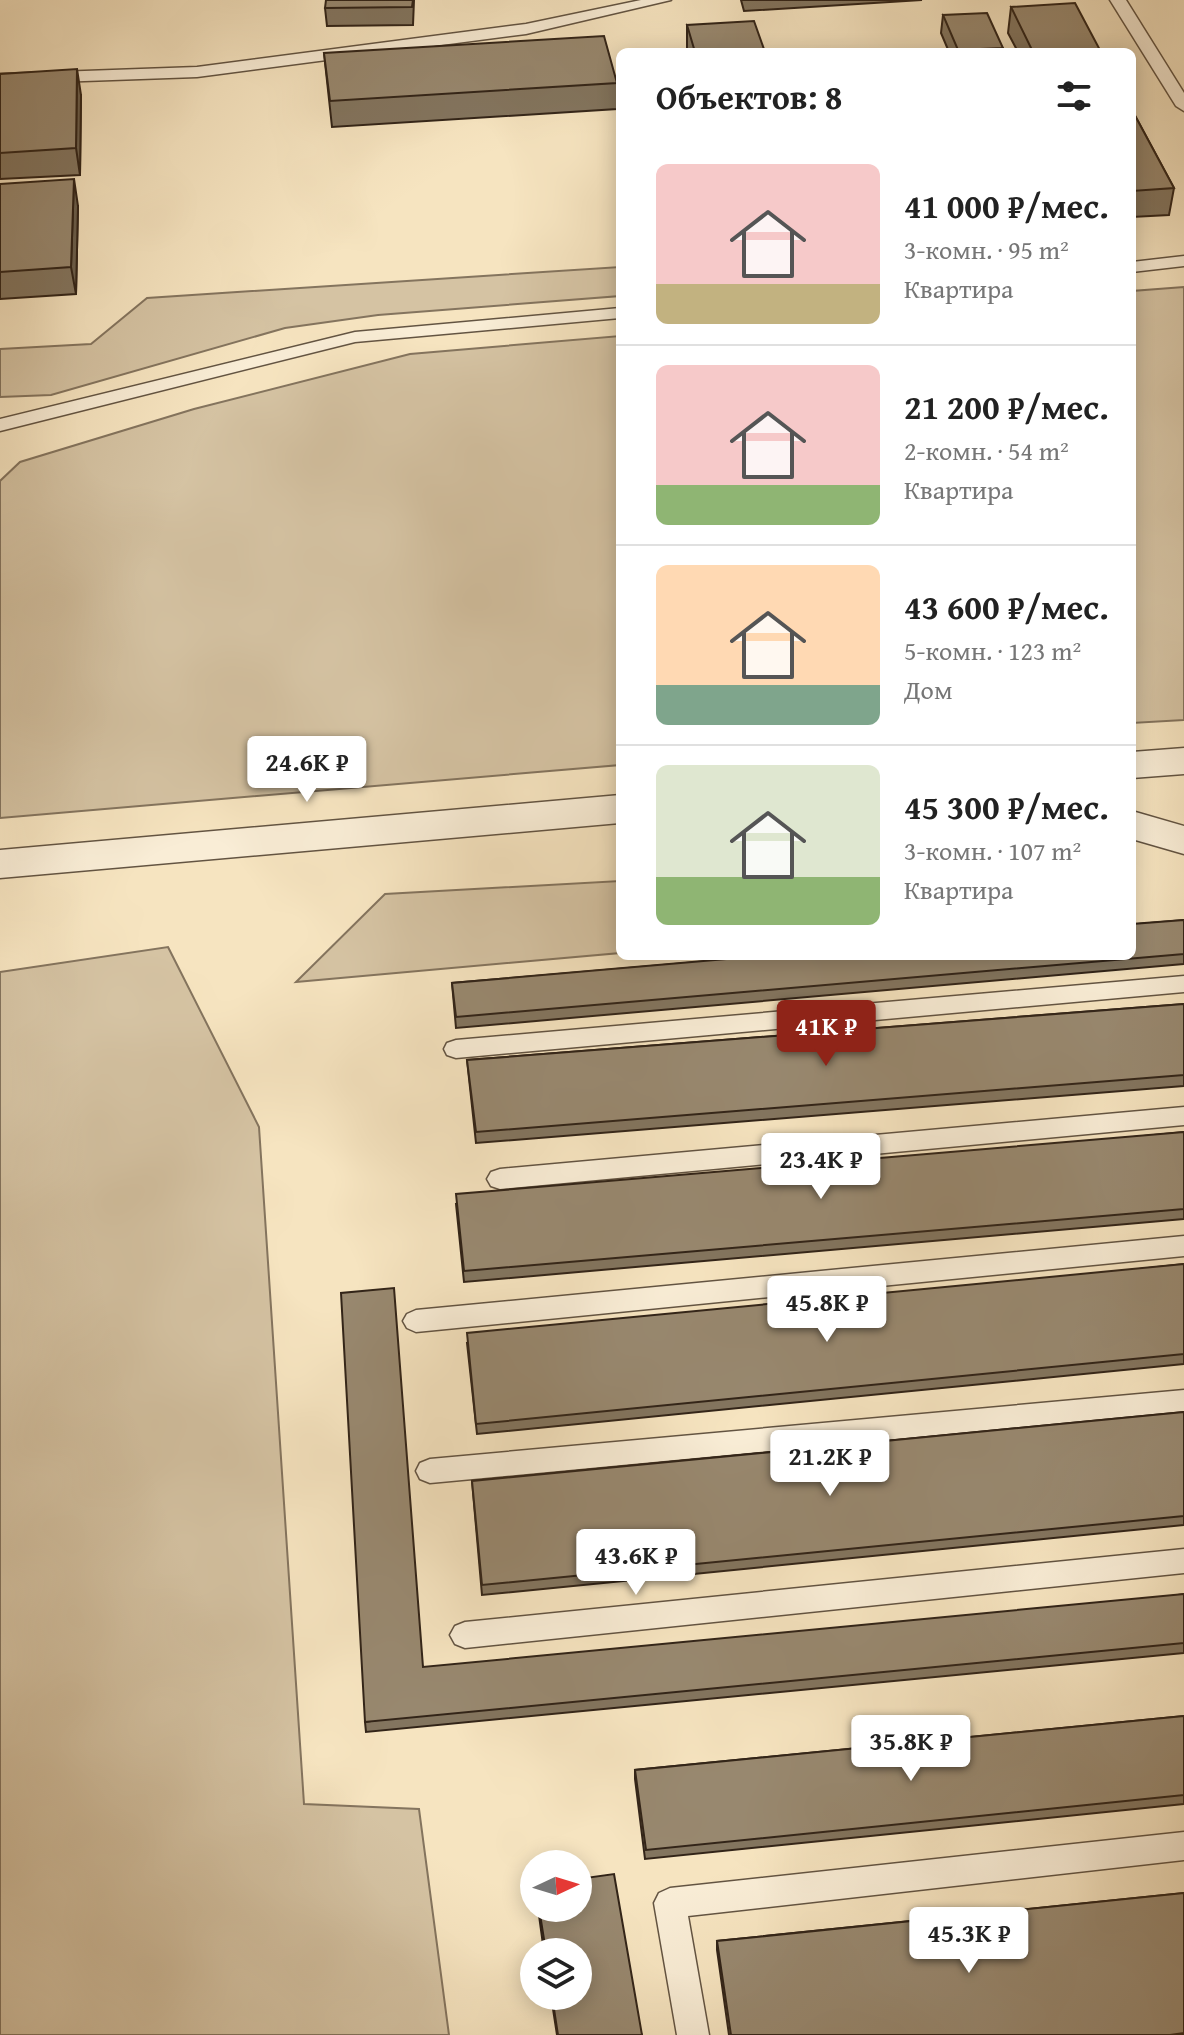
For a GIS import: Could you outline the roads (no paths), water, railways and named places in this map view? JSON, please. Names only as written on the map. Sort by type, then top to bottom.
[{"type":"street","points":[[1136,765],[1184,761]]},
{"type":"street","points":[[0,864],[616,809]]},
{"type":"street","points":[[1136,826],[1184,840]]},
{"type":"lane","points":[[0,79],[197,72],[526,29],[663,0]]},
{"type":"lane","points":[[1118,0],[1184,106]]},
{"type":"lane","points":[[1136,267],[1184,261]]},
{"type":"lane","points":[[0,425],[355,337],[616,313]]},
{"type":"lane","points":[[456,1049],[1184,984]]},
{"type":"lane","points":[[500,1179],[1184,1116]]},
{"type":"lane","points":[[416,1321],[1184,1246]]},
{"type":"lane","points":[[430,1471],[1184,1401]]},
{"type":"lane","points":[[465,1635],[1184,1561]]},
{"type":"lane","points":[[693,2035],[670,1903],[1184,1846]]}]
